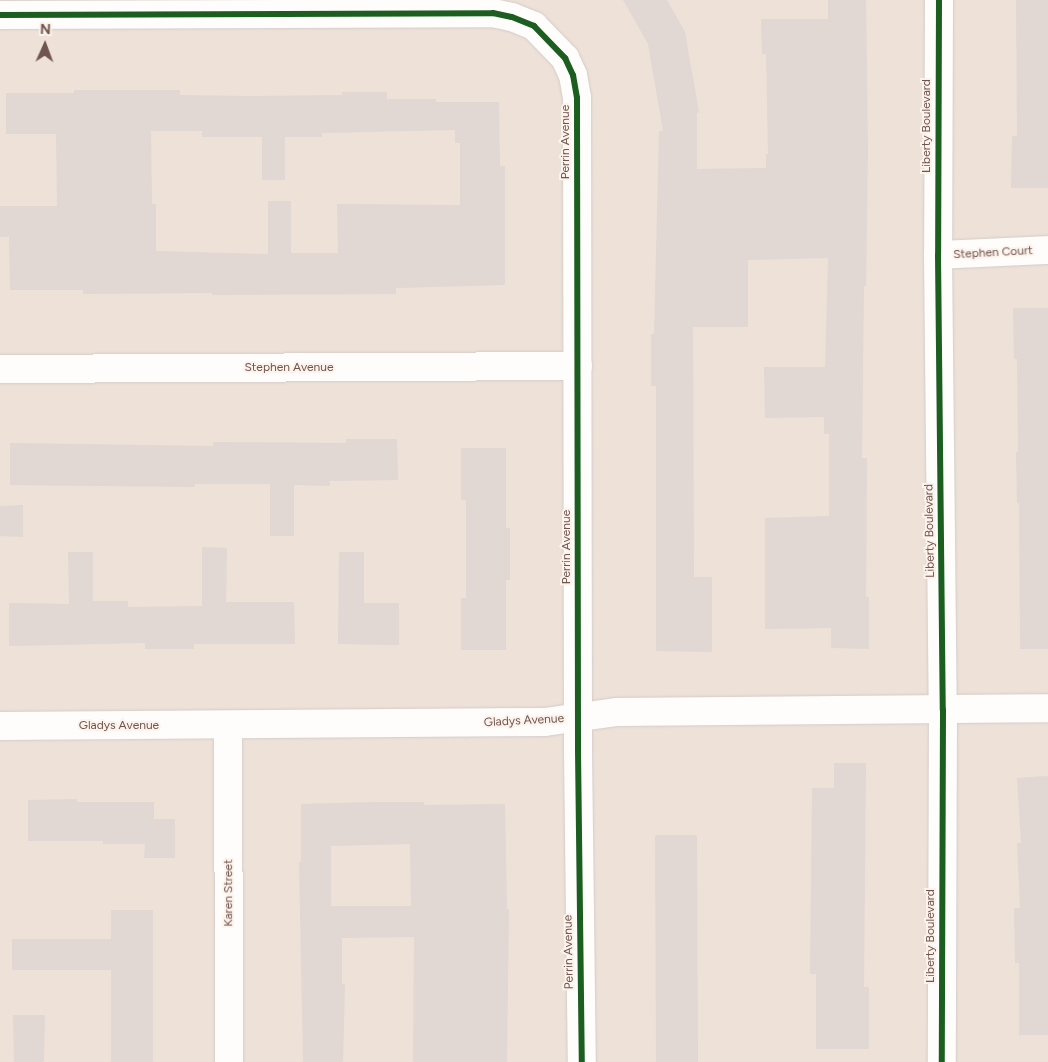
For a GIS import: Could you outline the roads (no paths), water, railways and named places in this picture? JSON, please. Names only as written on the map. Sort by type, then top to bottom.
[{"type":"street","name":"Liberty Boulevard","points":[[939,0],[938,255],[943,710],[942,1062]]},
{"type":"street","name":"Perrin Avenue","points":[[0,15],[37,7],[474,12],[512,17],[534,26],[565,58],[573,75],[578,98],[578,717],[582,1062]]},
{"type":"street","name":"Stephen Court","points":[[938,255],[1048,250]]},
{"type":"street","name":"Stephen Avenue","points":[[0,369],[578,366]]},
{"type":"street","name":"Gladys Avenue","points":[[0,726],[545,722],[617,712],[1048,708]]},
{"type":"street","name":"Karen Street","points":[[228,725],[229,1062]]}]
